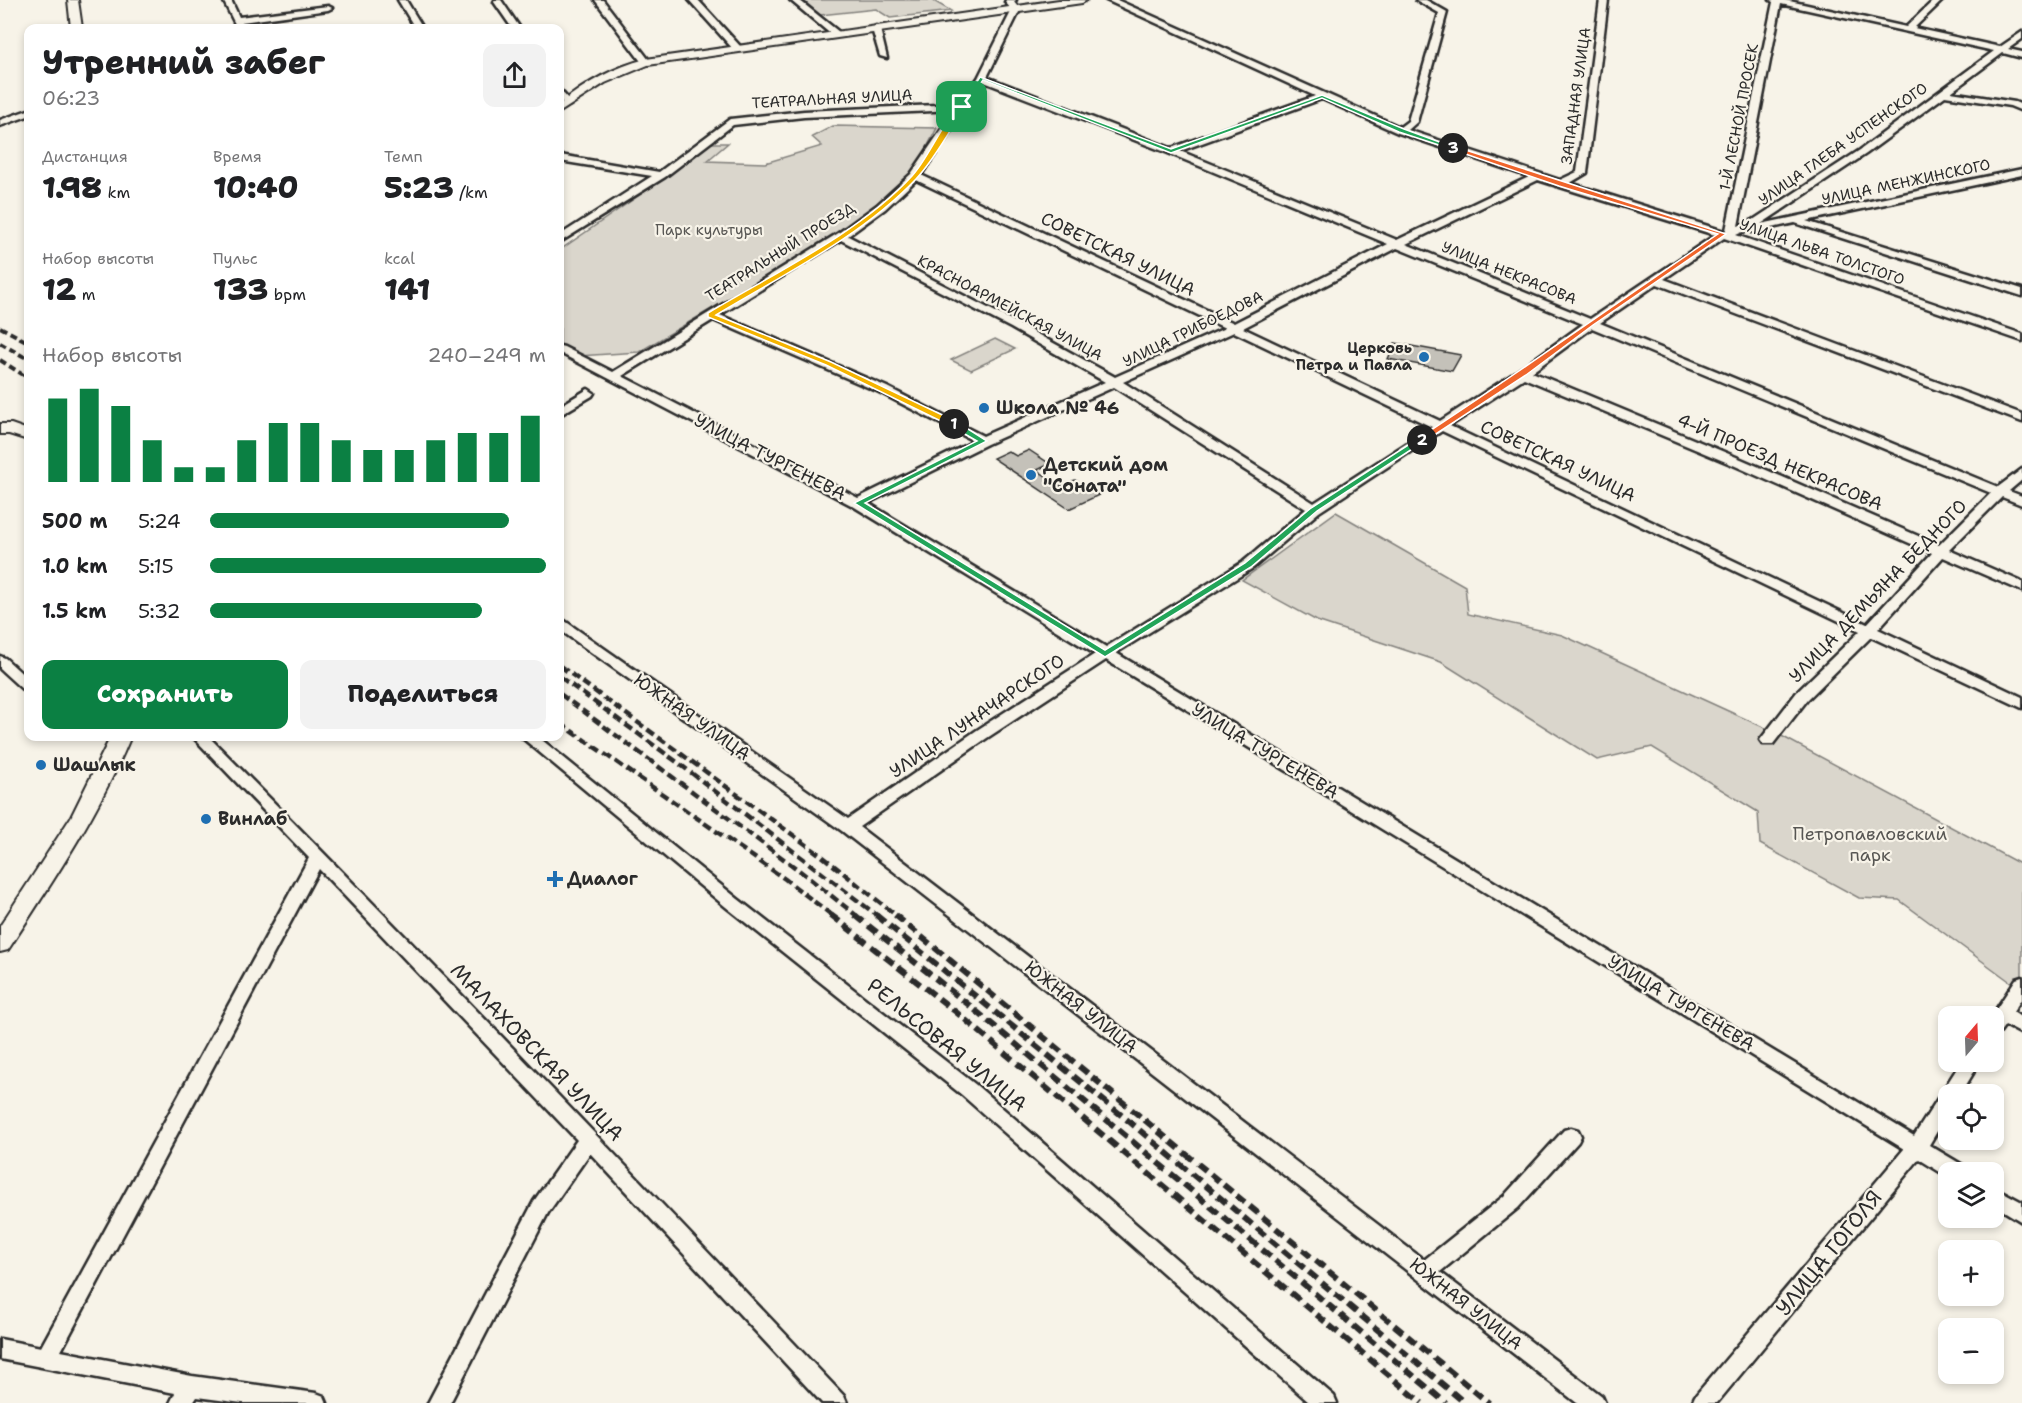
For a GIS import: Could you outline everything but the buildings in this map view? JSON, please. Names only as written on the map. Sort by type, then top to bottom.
[{"type":"main road","points":[[73,0],[76,24]]},
{"type":"main road","points":[[564,105],[588,87],[611,74],[646,62],[876,29],[1014,5],[1082,0]]},
{"type":"main road","points":[[0,429],[11,429],[24,434]]},
{"type":"main road","points":[[0,944],[83,819],[99,789],[119,741]]},
{"type":"street","points":[[227,0],[238,24],[328,8]]},
{"type":"street","points":[[402,0],[417,24]]},
{"type":"street","points":[[599,0],[646,62]]},
{"type":"street","points":[[693,0],[737,48]]},
{"type":"street","points":[[794,0],[836,34]]},
{"type":"street","name":"УЛИЦА ЛЬВА ТОЛСТОГО","points":[[1110,0],[1401,131],[1561,184],[1727,233],[2022,339]]},
{"type":"street","points":[[1401,131],[1412,122],[1443,12],[1420,0]]},
{"type":"street","name":"ЗАПАДНАЯ УЛИЦА","points":[[1561,184],[1582,173],[1604,0]]},
{"type":"street","points":[[1776,0],[2022,55]]},
{"type":"street","name":"1-Й ЛЕСНОЙ ПРОСЕК","points":[[1727,233],[1776,0]]},
{"type":"street","points":[[1909,28],[1939,0]]},
{"type":"street","points":[[498,2],[513,24]]},
{"type":"street","name":"ТЕАТРАЛЬНЫЙ ПРОЕЗД","points":[[614,376],[841,236],[881,207],[915,176],[982,78],[1014,5]]},
{"type":"street","points":[[876,29],[884,56]]},
{"type":"street","name":"УЛИЦА ГЛЕБА УСПЕНСКОГО","points":[[1727,233],[1757,222],[1863,152],[2022,34]]},
{"type":"street","name":"УЛИЦА НЕКРАСОВА","points":[[982,78],[1171,151],[2022,501]]},
{"type":"street","points":[[1943,93],[2012,104],[2022,108]]},
{"type":"street","points":[[1171,151],[1322,96]]},
{"type":"street","name":"ТЕАТРАЛЬНАЯ УЛИЦА","points":[[564,236],[661,175],[730,122],[804,114],[962,107]]},
{"type":"street","points":[[0,123],[24,114]]},
{"type":"street","points":[[564,159],[661,175]]},
{"type":"street","name":"УЛИЦА МЕНЖИНСКОГО","points":[[1796,221],[2022,172]]},
{"type":"street","name":"СОВЕТСКАЯ УЛИЦА","points":[[915,176],[1232,329],[1444,426],[2022,703]]},
{"type":"street","name":"УЛИЦА ГРИБОЕДОВА","points":[[858,503],[983,441],[1232,329],[1395,245],[1538,176]]},
{"type":"street","points":[[1796,221],[2022,293]]},
{"type":"street","name":"УЛИЦА ГЛЕБА УСПЕНСКОГО","points":[[1727,233],[1796,221]]},
{"type":"street","name":"УЛИЦА ЛУНАЧАРСКОГО","points":[[848,827],[982,734],[1248,565],[1314,509],[1444,426],[1727,233]]},
{"type":"street","name":"КРАСНОАРМЕЙСКАЯ УЛИЦА","points":[[841,236],[1015,326],[1116,383],[1314,509]]},
{"type":"street","points":[[1656,280],[2022,418]]},
{"type":"street","points":[[2006,288],[2022,284]]},
{"type":"street","points":[[710,315],[828,363],[941,417],[983,441]]},
{"type":"street","name":"УЛИЦА ТУРГЕНЕВА","points":[[564,352],[858,503],[1941,1162]]},
{"type":"street","name":"4-Й ПРОЕЗД НЕКРАСОВА","points":[[1523,373],[1737,462],[2022,587]]},
{"type":"street","points":[[564,408],[588,393]]},
{"type":"street","name":"УЛИЦА ДЕМЬЯНА БЕДНОГО","points":[[1768,740],[1783,715],[1869,630],[1940,550],[2022,472]]},
{"type":"street","name":"ЮЖНАЯ УЛИЦА","points":[[564,627],[848,827],[1594,1403]]},
{"type":"street","points":[[0,661],[24,683]]},
{"type":"street","name":"МАЛАХОВСКАЯ УЛИЦА","points":[[204,741],[590,1139],[836,1403]]},
{"type":"street","name":"РЕЛЬСОВАЯ УЛИЦА","points":[[533,741],[732,903],[969,1090],[1326,1403]]},
{"type":"street","points":[[46,1358],[318,856]]},
{"type":"street","points":[[2004,1012],[2022,984]]},
{"type":"street","points":[[2004,1022],[2022,1027]]},
{"type":"street","name":"УЛИЦА ГОГОЛЯ","points":[[1703,1403],[1798,1293],[1917,1147],[1938,1114]]},
{"type":"street","points":[[1424,1272],[1511,1202],[1570,1136]]},
{"type":"street","points":[[439,1403],[541,1207],[590,1139]]},
{"type":"street","points":[[2004,1201],[2022,1212]]},
{"type":"street","points":[[0,1349],[46,1358],[186,1394],[316,1403]]},
{"type":"green space","points":[[803,0],[932,0],[951,11],[890,18],[876,9],[820,15]]},
{"type":"green space","name":"Парк культуры","points":[[833,126],[937,128],[916,168],[888,199],[832,237],[639,352],[578,356],[564,347],[564,247],[657,183],[706,143],[728,143],[707,161],[765,163],[822,146],[812,137]]},
{"type":"green space","points":[[995,339],[1015,349],[971,370],[951,360]]},
{"type":"green space","name":"Петропавловский парк","points":[[1336,512],[1465,586],[1468,614],[1562,635],[1774,732],[2022,865],[2022,976],[2016,986],[1899,900],[1859,898],[1760,844],[1758,812],[1652,747],[1597,760],[1441,662],[1317,621],[1242,580]]},
{"type":"railway","points":[[0,327],[24,340]]},
{"type":"railway","points":[[0,343],[24,357]]},
{"type":"railway","points":[[0,360],[24,375]]},
{"type":"railway","points":[[564,669],[822,856],[897,916]]},
{"type":"railway","points":[[564,680],[677,762],[878,916]]},
{"type":"railway","points":[[564,697],[800,871],[857,916]]},
{"type":"railway","points":[[564,726],[785,879],[833,916]]},
{"type":"railway","points":[[831,915],[956,1012],[1422,1403]]},
{"type":"railway","points":[[855,915],[969,1005],[1446,1403]]},
{"type":"railway","points":[[876,915],[1131,1123],[1465,1403]]},
{"type":"railway","points":[[895,915],[1489,1403]]},
{"type":"place","name":"Церковь Петра и Павла","points":[[1424,357]]},
{"type":"place","name":"Школа № 46","points":[[984,408]]},
{"type":"place","name":"Детский дом \"Соната\"","points":[[1031,475]]},
{"type":"place","name":"Шашлык","points":[[41,765]]},
{"type":"place","name":"Винлаб","points":[[206,819]]},
{"type":"place","name":"Диалог","points":[[555,879]]},
{"type":"route","points":[[982,78],[1171,151],[1322,96],[1401,131],[1723,234],[1523,373],[1314,509],[1248,565],[1105,654],[858,503],[983,441],[941,417],[828,363],[710,315],[841,236],[881,207],[915,176],[962,107],[982,78]]}]
